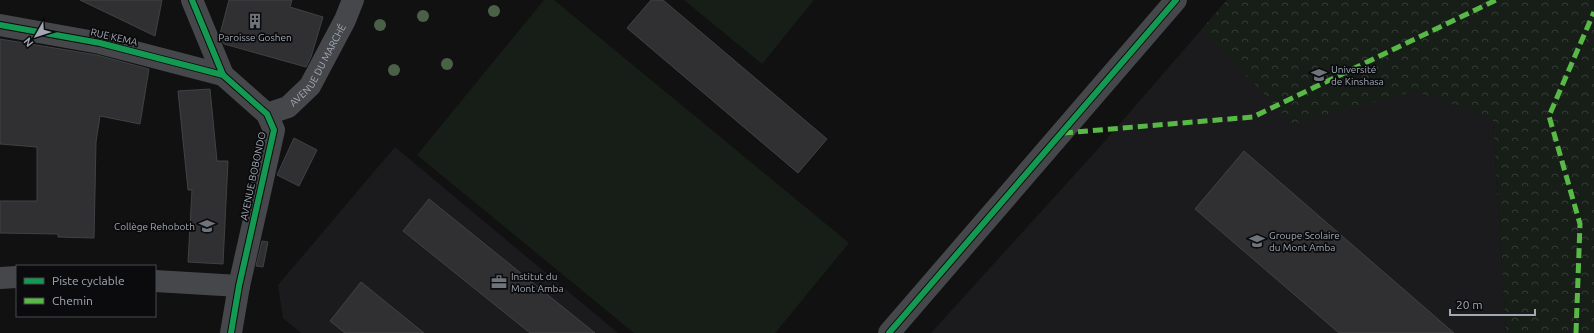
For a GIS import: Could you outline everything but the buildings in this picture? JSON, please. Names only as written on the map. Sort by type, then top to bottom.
[{"type":"street","name":"AVENUE BOBONDO","points":[[192,0],[223,75],[267,114],[274,130],[239,286],[231,333]]},
{"type":"street","name":"AVENUE DU MARCHÉ","points":[[267,114],[288,107],[310,86],[345,20],[353,0]]},
{"type":"street","points":[[889,333],[1006,196],[1063,133],[1176,0]]},
{"type":"street","name":"RUE KEMA","points":[[0,25],[100,43],[223,75]]},
{"type":"street","points":[[0,278],[16,277]]},
{"type":"street","points":[[156,281],[239,286]]},
{"type":"shaded area","name":"Groupe Scolaire du Mont Amba","points":[[1227,0],[1594,0],[1490,71],[1506,333],[931,333],[1097,150]]},
{"type":"shaded area","points":[[395,147],[618,333],[301,333],[283,318],[278,285]]},
{"type":"green space","points":[[544,0],[554,0],[849,243],[775,333],[634,333],[417,155]]},
{"type":"green space","points":[[684,0],[814,0],[762,64]]},
{"type":"green space","points":[[1227,0],[1594,0],[1594,333],[1506,333],[1493,119],[1415,91],[1293,124],[1202,29]]},
{"type":"marked path","points":[[1063,133],[1253,117],[1496,0]]},
{"type":"marked path","points":[[1576,333],[1580,224],[1549,116],[1594,12]]},
{"type":"cycle path","points":[[192,0],[223,75],[267,114],[274,130],[239,286],[231,333]]},
{"type":"cycle path","points":[[889,333],[1176,0]]},
{"type":"cycle path","points":[[0,25],[100,43],[223,75]]},
{"type":"place","name":"Paroisse Goshen","points":[[255,21]]},
{"type":"place","name":"Université de Kinshasa","points":[[1319,75]]},
{"type":"place","name":"Collège Rehoboth","points":[[207,226]]},
{"type":"place","name":"Groupe Scolaire du Mont Amba","points":[[1257,241]]},
{"type":"place","name":"Institut du Mont Amba","points":[[499,282]]}]
